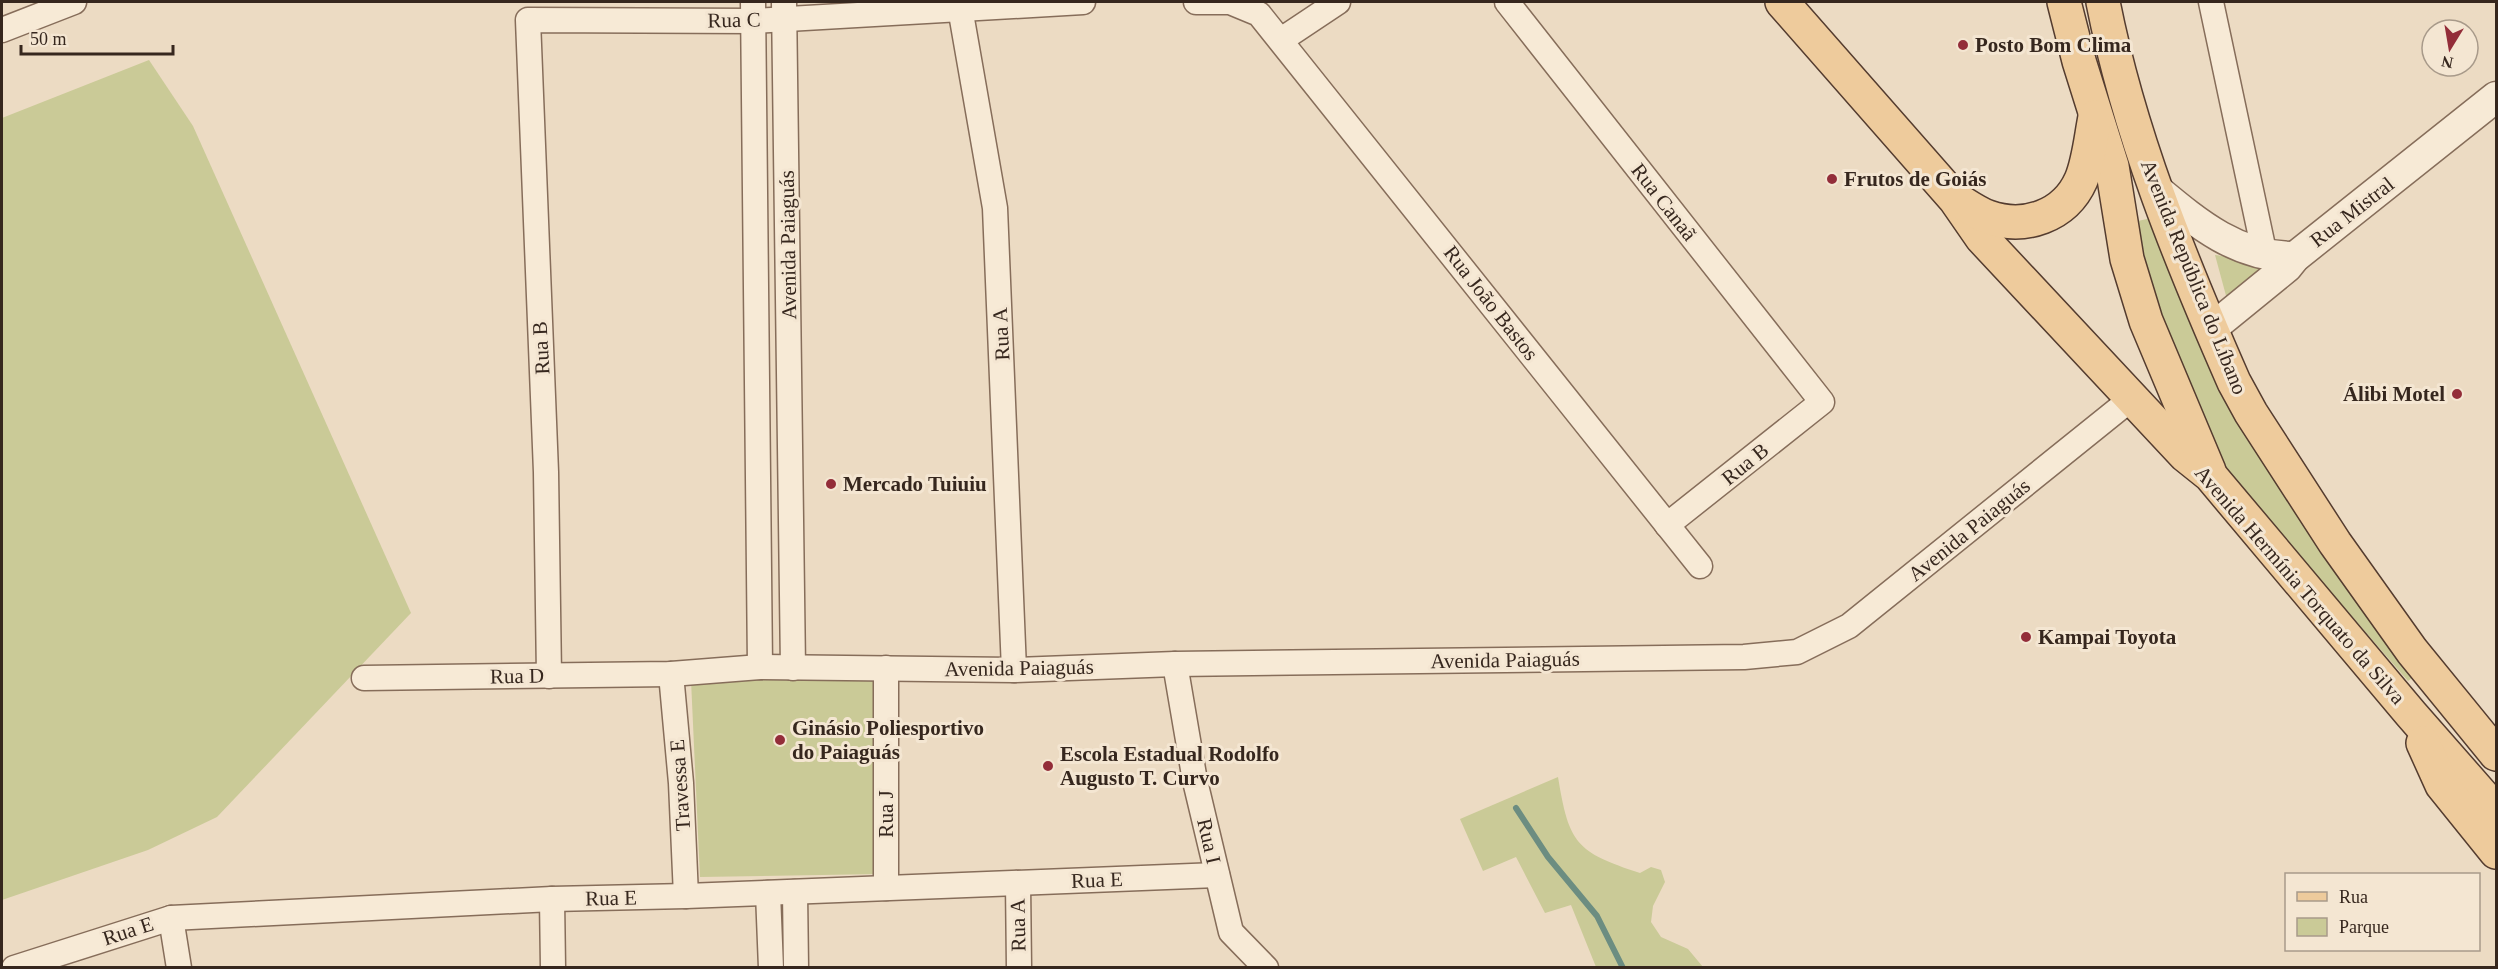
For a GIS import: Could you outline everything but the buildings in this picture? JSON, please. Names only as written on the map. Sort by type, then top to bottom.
[{"type":"main road","points":[[1782,2],[1955,199],[1982,238],[2122,389]]},
{"type":"main road","points":[[2064,2],[2112,166],[2127,259],[2146,321],[2210,475]]},
{"type":"main road","name":"Avenida República do Líbano","points":[[2103,2],[2125,97],[2156,189],[2211,329],[2251,413],[2335,543],[2412,651]]},
{"type":"main road","points":[[1955,199],[1988,217],[2011,221],[2046,217],[2062,208],[2076,192],[2082,177],[2096,115]]},
{"type":"main road","name":"Avenida Hermínia Torquato da Silva","points":[[2122,389],[2185,455],[2210,475],[2411,714],[2496,811]]},
{"type":"main road","points":[[2412,651],[2496,718]]},
{"type":"main road","points":[[2412,651],[2496,754]]},
{"type":"main road","points":[[2411,714],[2442,785],[2471,825],[2496,852]]},
{"type":"street","points":[[2,30],[74,2]]},
{"type":"street","name":"Rua C","points":[[528,20],[1083,2]]},
{"type":"street","points":[[1196,2],[1230,2],[1258,14],[1281,40],[1338,2]]},
{"type":"street","name":"Rua Canaã","points":[[1507,2],[1822,402]]},
{"type":"street","points":[[2211,2],[2265,256]]},
{"type":"street","name":"Rua A","points":[[960,5],[995,208],[1014,670]]},
{"type":"street","name":"Avenida Paiaguás","points":[[784,10],[793,668]]},
{"type":"street","name":"Avenida Paiaguás","points":[[754,11],[760,667]]},
{"type":"street","name":"Rua B","points":[[528,20],[546,472],[549,676]]},
{"type":"street","name":"Rua João Bastos","points":[[1281,40],[1700,566]]},
{"type":"street","name":"Rua Mistral","points":[[2211,329],[2295,257],[2496,97]]},
{"type":"street","points":[[2156,189],[2206,228],[2238,246],[2265,256],[2295,257]]},
{"type":"street","name":"Avenida Paiaguás","points":[[671,674],[760,667],[1014,670],[1175,664],[1744,657],[1797,652],[1849,626],[2122,389]]},
{"type":"street","name":"Rua B","points":[[1667,525],[1822,402]]},
{"type":"street","name":"Rua I","points":[[1175,664],[1195,781],[1231,933],[1266,968]]},
{"type":"street","name":"Rua J","points":[[886,668],[886,888]]},
{"type":"street","name":"Rua D","points":[[364,678],[671,674]]},
{"type":"street","name":"Travessa E","points":[[671,674],[681,783],[686,896]]},
{"type":"street","name":"Rua E","points":[[14,968],[171,918],[552,899],[686,896],[1217,875]]},
{"type":"street","name":"Rua A","points":[[1018,883],[1019,968]]},
{"type":"street","points":[[795,892],[796,968]]},
{"type":"street","points":[[768,893],[771,968]]},
{"type":"street","points":[[552,899],[553,968]]},
{"type":"street","points":[[171,918],[179,968]]},
{"type":"green space","points":[[149,60],[193,126],[411,613],[217,817],[148,850],[2,900],[2,118]]},
{"type":"green space","points":[[2161,216],[2175,260],[2416,675],[2408,681],[2234,481],[2196,414],[2162,328],[2133,222]]},
{"type":"green space","points":[[2215,255],[2273,262],[2228,303]]},
{"type":"green space","points":[[880,678],[881,874],[700,877],[691,680]]},
{"type":"green space","points":[[1558,777],[1566,817],[1579,842],[1602,859],[1619,866],[1640,873],[1651,867],[1661,870],[1665,882],[1653,906],[1651,922],[1661,937],[1688,949],[1703,967],[1596,967],[1571,905],[1545,913],[1516,857],[1483,871],[1460,819]]},
{"type":"waterway","points":[[1516,808],[1548,857],[1597,916],[1623,968]]},
{"type":"place","name":"Posto Bom Clima","points":[[1963,45]]},
{"type":"place","name":"Frutos de Goiás","points":[[1832,179]]},
{"type":"place","name":"Álibi Motel","points":[[2457,394]]},
{"type":"place","name":"Mercado Tuiuiu","points":[[831,484]]},
{"type":"place","name":"Kampai Toyota","points":[[2026,637]]},
{"type":"place","name":"Ginásio Poliesportivo do Paiaguás","points":[[780,740]]},
{"type":"place","name":"Escola Estadual Rodolfo Augusto T. Curvo","points":[[1048,766]]}]
